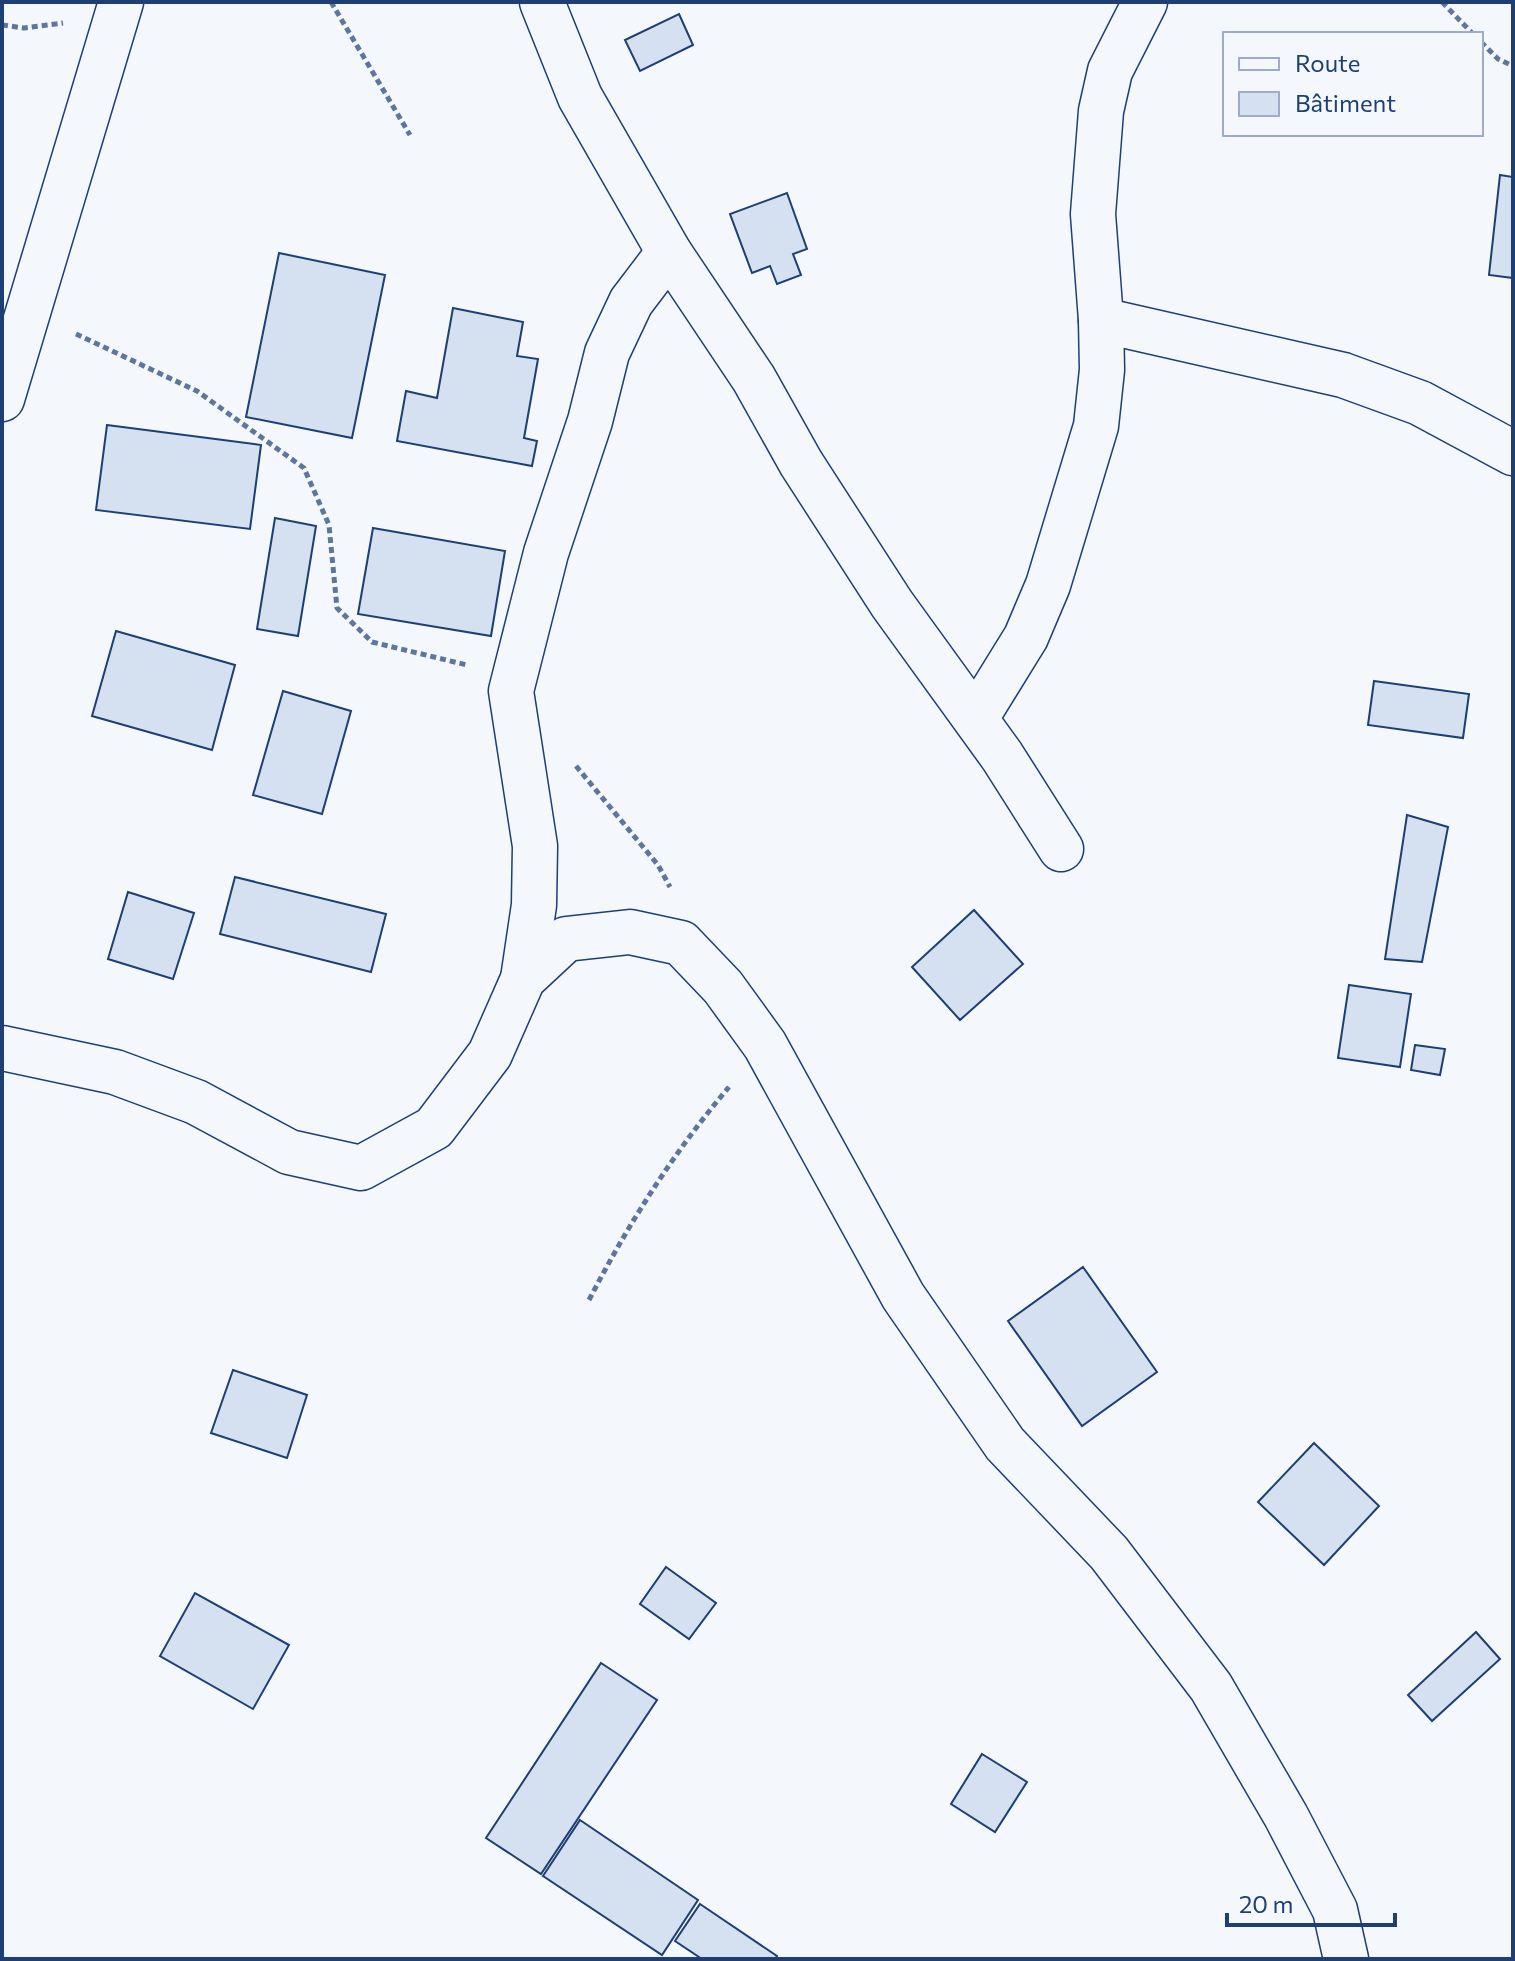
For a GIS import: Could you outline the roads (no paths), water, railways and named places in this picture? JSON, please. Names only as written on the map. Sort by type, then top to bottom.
[{"type":"street","points":[[2,399],[121,2]]},
{"type":"street","points":[[542,2],[580,97],[669,252],[754,379],[801,463],[892,604],[976,718],[1061,849]]},
{"type":"street","points":[[976,718],[1026,637],[1048,585],[1096,426],[1102,370],[1093,214],[1101,111],[1110,71],[1145,2]]},
{"type":"street","points":[[2,1048],[115,1072],[196,1102],[289,1152],[361,1168],[434,1128],[490,1054],[523,979],[534,905],[535,846],[511,691],[549,540],[590,421],[607,353],[631,302],[669,252]]},
{"type":"street","points":[[1101,320],[1343,375],[1420,403],[1513,453]]},
{"type":"street","points":[[523,979],[566,939],[630,932],[681,943],[723,987],[765,1045],[903,1296],[1005,1444],[1109,1553],[1211,1687],[1279,1803],[1335,1910],[1346,1959]]}]
